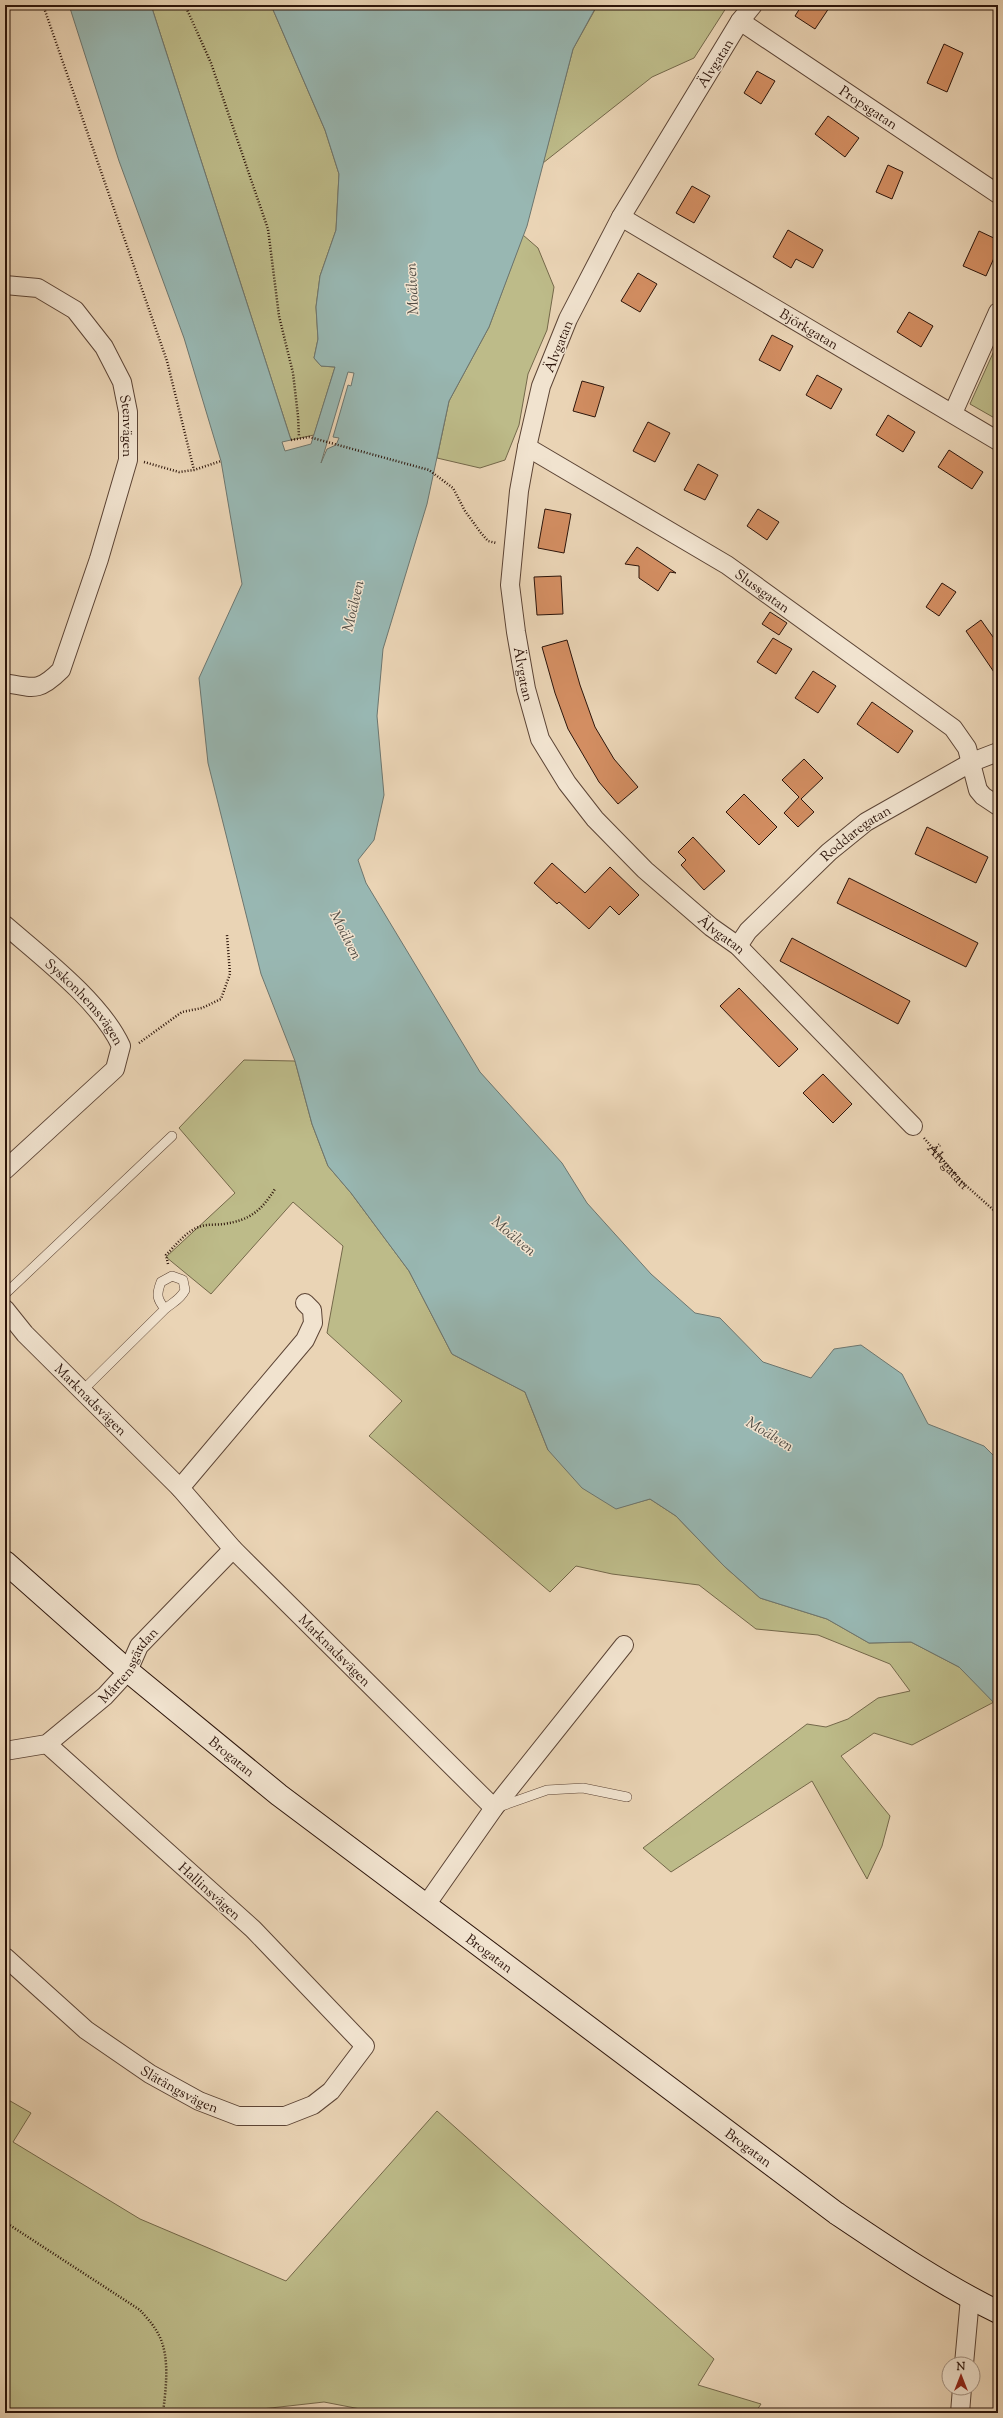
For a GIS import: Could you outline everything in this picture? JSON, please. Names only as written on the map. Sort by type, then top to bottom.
[{"type":"main road","name":"Brogatan","points":[[5,1562],[128,1671],[279,1795],[836,2213],[901,2257],[970,2298],[998,2312]]},
{"type":"street","name":"Älvgatan","points":[[753,5],[740,21],[621,217],[568,319],[541,386],[519,491],[510,585],[516,632],[526,690],[540,739],[567,783],[595,819],[645,870],[711,927],[738,946],[913,1126]]},
{"type":"street","name":"Propsgatan","points":[[740,21],[998,194]]},
{"type":"street","name":"Björkgatan","points":[[621,217],[998,441]]},
{"type":"street","name":"Stenvägen","points":[[5,285],[38,288],[75,310],[104,347],[122,382],[128,412],[128,460],[99,559],[61,670],[48,683],[34,688],[5,682]]},
{"type":"street","points":[[953,413],[998,312]]},
{"type":"street","name":"Slussgatan","points":[[527,447],[733,570],[953,728],[967,748],[972,762],[978,790],[998,806]]},
{"type":"street","name":"Roddaregatan","points":[[738,946],[748,931],[813,868],[866,822],[972,762],[998,752]]},
{"type":"street","name":"Syskonhemsvägen","points":[[5,925],[69,980],[115,1033],[121,1046],[115,1069],[5,1170]]},
{"type":"street","points":[[180,1488],[305,1340],[313,1323],[312,1310],[305,1303]]},
{"type":"street","name":"Marknadsvägen","points":[[5,1309],[25,1334],[180,1488],[233,1549],[494,1808]]},
{"type":"street","name":"Mårtensgärdan","points":[[47,1744],[105,1696],[128,1671],[139,1646],[233,1549]]},
{"type":"street","points":[[426,1905],[494,1808],[624,1645]]},
{"type":"street","points":[[5,1751],[47,1744]]},
{"type":"street","name":"Hallinsvägen","points":[[47,1744],[253,1929],[365,2046]]},
{"type":"street","name":"Slätängsvägen","points":[[5,1957],[86,2030],[150,2074],[200,2101],[238,2116],[285,2116],[313,2105],[331,2091],[365,2046]]},
{"type":"street","points":[[965,2356],[970,2298]]},
{"type":"street","points":[[960,2413],[961,2396]]},
{"type":"lane","points":[[5,1294],[172,1136]]},
{"type":"lane","points":[[82,1391],[165,1309],[180,1299],[185,1290],[183,1280],[172,1276],[161,1282],[157,1293],[157,1300],[165,1309]]},
{"type":"lane","points":[[494,1808],[547,1790],[583,1788],[627,1797]]},
{"type":"path","points":[[43,5],[167,361],[194,470]]},
{"type":"path","points":[[185,5],[211,63],[268,230],[279,316],[293,373],[298,416],[298,437]]},
{"type":"path","points":[[291,440],[298,437],[309,437],[428,470],[453,488],[465,511],[488,541],[515,545]]},
{"type":"path","points":[[128,460],[148,462],[179,472],[194,470],[221,461]]},
{"type":"path","points":[[118,1059],[182,1012],[202,1008],[221,999],[230,974],[227,935]]},
{"type":"path","name":"Älvgatan","points":[[913,1126],[962,1182],[998,1214]]},
{"type":"path","points":[[172,1276],[166,1255],[186,1235],[201,1226],[246,1220],[264,1206],[275,1189]]},
{"type":"path","points":[[5,2222],[140,2310],[157,2330],[164,2350],[166,2386],[163,2413]]},
{"type":"shaded area","points":[[151,5],[271,5],[325,130],[339,174],[336,230],[320,276],[316,307],[318,339],[314,358],[321,366],[335,367],[314,435],[291,440]]},
{"type":"shaded area","points":[[728,5],[694,58],[652,77],[543,163],[573,49],[597,6]]},
{"type":"shaded area","points":[[523,235],[538,248],[554,287],[547,330],[528,374],[519,425],[505,460],[480,468],[437,458],[449,401],[489,327]]},
{"type":"shaded area","points":[[998,342],[998,420],[970,404]]},
{"type":"shaded area","points":[[244,1060],[295,1061],[312,1124],[328,1166],[351,1193],[409,1271],[452,1354],[525,1392],[548,1450],[617,1508],[650,1499],[676,1516],[724,1566],[760,1598],[827,1619],[869,1643],[911,1642],[959,1667],[994,1702],[912,1745],[874,1733],[841,1756],[890,1816],[882,1846],[867,1879],[812,1781],[671,1872],[643,1848],[807,1724],[826,1727],[848,1719],[878,1698],[910,1691],[890,1664],[818,1635],[756,1629],[699,1585],[612,1574],[576,1566],[550,1592],[369,1436],[402,1401],[327,1333],[343,1246],[293,1202],[211,1294],[166,1257],[235,1193],[179,1128]]},
{"type":"shaded area","points":[[5,2098],[31,2113],[13,2142],[140,2219],[286,2281],[437,2111],[714,2359],[698,2385],[761,2404],[755,2413],[381,2413],[324,2402],[226,2413],[5,2413]]},
{"type":"water","name":"Moälven","points":[[69,5],[151,5],[291,440],[282,442],[285,451],[311,444],[335,367],[321,366],[314,358],[318,339],[316,307],[320,276],[336,230],[339,174],[325,130],[271,5],[597,5],[573,49],[527,226],[489,327],[449,401],[427,504],[383,649],[377,716],[384,795],[374,840],[358,860],[366,883],[480,1072],[562,1163],[587,1203],[651,1274],[695,1313],[720,1318],[763,1362],[811,1378],[834,1349],[861,1345],[902,1374],[928,1424],[984,1446],[998,1460],[998,1707],[959,1667],[911,1642],[869,1643],[827,1619],[760,1598],[724,1566],[676,1516],[650,1499],[616,1509],[582,1488],[548,1450],[525,1392],[452,1354],[409,1271],[351,1193],[328,1166],[312,1124],[295,1061],[261,974],[208,763],[199,678],[242,584],[221,461],[184,338],[119,161]],"holes":[[[348,372],[354,373],[351,386],[348,385],[333,437],[339,438],[336,445],[327,449],[321,463]]]},
{"type":"building","points":[[802,5],[831,5],[815,29],[795,16]]},
{"type":"building","points":[[944,44],[963,53],[947,92],[927,83]]},
{"type":"building","points":[[757,71],[775,81],[761,104],[744,93]]},
{"type":"building","points":[[828,116],[859,138],[845,157],[815,134]]},
{"type":"building","points":[[888,165],[903,172],[892,199],[876,192]]},
{"type":"building","points":[[692,186],[710,196],[694,223],[676,213]]},
{"type":"building","points":[[788,230],[823,250],[813,268],[796,259],[791,268],[773,257]]},
{"type":"building","points":[[979,231],[998,240],[998,249],[986,276],[963,266]]},
{"type":"building","points":[[638,273],[657,284],[640,312],[621,301]]},
{"type":"building","points":[[909,312],[933,326],[921,347],[897,332]]},
{"type":"building","points":[[772,335],[793,346],[780,371],[759,360]]},
{"type":"building","points":[[817,375],[842,389],[831,409],[806,395]]},
{"type":"building","points":[[582,381],[604,387],[595,417],[573,411]]},
{"type":"building","points":[[888,415],[915,432],[903,452],[876,435]]},
{"type":"building","points":[[648,422],[670,433],[655,462],[633,451]]},
{"type":"building","points":[[949,450],[983,472],[972,489],[938,467]]},
{"type":"building","points":[[698,464],[718,475],[705,500],[684,490]]},
{"type":"building","points":[[545,509],[571,514],[564,553],[538,548]]},
{"type":"building","points":[[758,509],[779,522],[767,540],[747,526]]},
{"type":"building","points":[[637,547],[676,573],[670,572],[658,591],[639,578],[639,566],[625,564]]},
{"type":"building","points":[[561,576],[563,614],[537,615],[534,577]]},
{"type":"building","points":[[942,583],[956,592],[939,616],[926,607]]},
{"type":"building","points":[[770,612],[787,623],[779,635],[762,624]]},
{"type":"building","points":[[981,620],[998,644],[998,678],[966,631]]},
{"type":"building","points":[[773,638],[792,649],[776,674],[757,662]]},
{"type":"building","points":[[567,640],[580,685],[595,727],[614,759],[638,787],[618,804],[599,782],[568,729],[555,693],[542,647]]},
{"type":"building","points":[[813,671],[836,686],[818,713],[795,698]]},
{"type":"building","points":[[872,702],[913,731],[898,753],[857,724]]},
{"type":"building","points":[[804,759],[823,778],[801,799],[814,812],[798,827],[784,813],[799,797],[782,780]]},
{"type":"building","points":[[744,794],[777,827],[759,845],[726,812]]},
{"type":"building","points":[[927,827],[988,857],[976,883],[915,854]]},
{"type":"building","points":[[693,837],[725,871],[704,890],[681,865],[686,860],[678,852]]},
{"type":"building","points":[[552,863],[585,893],[610,867],[639,895],[619,915],[610,906],[589,929],[559,902],[557,904],[534,883]]},
{"type":"building","points":[[849,878],[978,943],[966,967],[837,903]]},
{"type":"building","points":[[792,938],[910,1001],[898,1024],[780,961]]},
{"type":"building","points":[[739,988],[798,1049],[779,1067],[720,1006]]},
{"type":"building","points":[[823,1074],[852,1104],[833,1123],[803,1093]]}]
